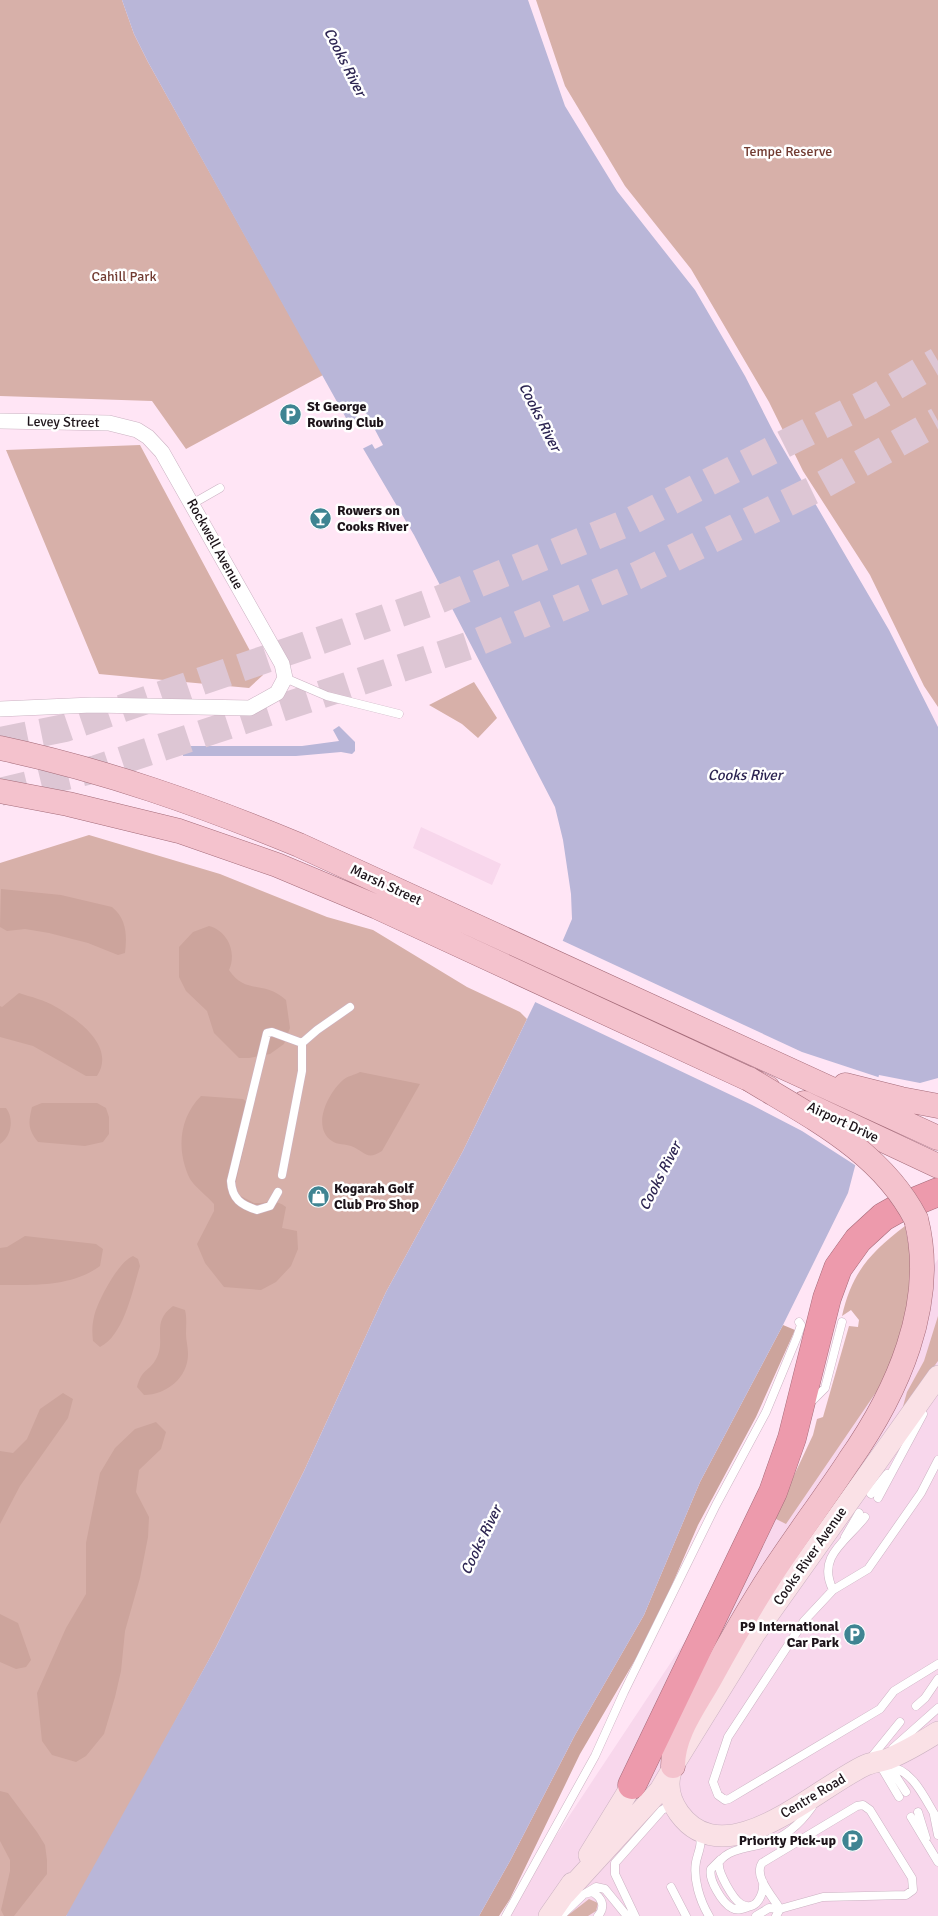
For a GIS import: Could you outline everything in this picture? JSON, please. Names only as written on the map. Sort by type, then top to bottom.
[{"type":"highway","points":[[632,1785],[773,1492],[799,1415],[831,1283],[847,1253],[883,1217],[899,1208],[938,1192]]},
{"type":"main road","name":"Marsh Street","points":[[0,748],[106,774],[214,811],[299,845],[758,1056]]},
{"type":"main road","name":"Marsh Street","points":[[0,791],[68,804],[204,839],[340,890],[748,1078]]},
{"type":"main road","points":[[758,1056],[871,1092],[938,1106]]},
{"type":"main road","points":[[758,1056],[938,1138]]},
{"type":"main road","points":[[671,1769],[678,1735],[732,1639],[771,1574],[837,1480],[898,1388],[921,1332],[929,1284],[926,1253],[921,1230],[894,1184],[863,1152],[817,1120],[748,1078]]},
{"type":"main road","name":"Airport Drive","points":[[748,1078],[938,1166]]},
{"type":"main road","points":[[632,1785],[659,1746],[761,1569],[791,1531],[837,1480]]},
{"type":"street","name":"Levey Street","points":[[0,421],[70,421],[126,426]]},
{"type":"street","name":"Rockwell Avenue","points":[[126,426],[156,444],[282,664],[285,678]]},
{"type":"street","points":[[0,709],[92,705],[250,708],[277,693],[285,678]]},
{"type":"street","name":"Cooks River Avenue","points":[[575,1894],[660,1790],[754,1635],[938,1376]]},
{"type":"street","name":"Centre Road","points":[[673,1804],[679,1814],[694,1827],[715,1835],[740,1834],[763,1826],[823,1791],[913,1747],[936,1714]]},
{"type":"street","points":[[671,1769],[669,1790],[673,1804]]},
{"type":"street","points":[[549,1916],[575,1894],[632,1785]]},
{"type":"lane","points":[[192,504],[220,488]]},
{"type":"lane","points":[[285,678],[327,696],[399,714]]},
{"type":"lane","points":[[282,1175],[302,1072],[302,1043],[317,1030],[350,1008]]},
{"type":"lane","points":[[278,1192],[270,1206],[258,1210],[238,1200],[232,1193],[231,1182],[268,1034],[272,1032],[302,1043]]},
{"type":"lane","points":[[506,1916],[595,1756],[624,1692],[716,1505],[766,1412],[797,1337],[801,1325],[799,1322]]},
{"type":"lane","points":[[799,1415],[825,1388],[842,1322]]},
{"type":"lane","points":[[875,1496],[938,1386]]},
{"type":"lane","points":[[938,1460],[920,1493],[868,1569],[833,1590],[804,1622],[728,1737],[713,1782],[714,1788],[721,1798],[729,1799],[880,1708],[894,1691],[938,1664]]},
{"type":"lane","points":[[833,1590],[827,1575],[828,1563],[862,1515]]},
{"type":"lane","points":[[916,1706],[925,1698],[938,1678]]},
{"type":"lane","points":[[877,1764],[900,1722]]},
{"type":"lane","points":[[877,1764],[924,1751]]},
{"type":"lane","points":[[877,1764],[894,1775],[906,1792]]},
{"type":"lane","points":[[877,1764],[899,1797]]},
{"type":"lane","points":[[877,1764],[894,1767],[906,1773],[914,1782],[938,1820]]},
{"type":"lane","points":[[763,1882],[762,1896],[749,1907],[738,1901],[719,1872],[718,1867],[722,1858],[735,1850],[767,1843],[791,1830],[800,1823],[823,1791]]},
{"type":"lane","points":[[635,1916],[615,1874],[615,1863],[662,1810],[673,1804]]},
{"type":"lane","points":[[756,1916],[769,1908],[778,1912],[823,1897],[906,1894],[913,1890],[914,1882],[870,1810],[859,1805],[762,1863],[759,1872],[778,1912]]},
{"type":"lane","points":[[932,1810],[938,1835]]},
{"type":"lane","points":[[915,1815],[938,1862]]},
{"type":"lane","points":[[694,1827],[699,1834],[701,1844],[696,1861],[696,1877],[701,1900],[710,1916]]},
{"type":"lane","points":[[561,1916],[575,1894],[596,1887],[605,1889],[627,1916]]},
{"type":"lane","points":[[671,1887],[686,1916]]},
{"type":"lane","points":[[575,1894],[592,1892],[601,1900],[603,1908],[598,1916]]},
{"type":"shaded area","points":[[421,827],[501,864],[492,885],[413,848]]},
{"type":"shaded area","points":[[1,889],[61,895],[112,907],[121,917],[125,928],[125,953],[118,955],[88,943],[49,933],[25,929],[7,931],[0,927]]},
{"type":"shaded area","points":[[209,926],[221,933],[229,944],[232,957],[229,970],[235,978],[248,985],[270,990],[286,1000],[290,1028],[284,1044],[270,1054],[239,1058],[214,1033],[207,1011],[186,991],[179,977],[179,947],[193,932]]},
{"type":"shaded area","points":[[19,993],[56,1007],[84,1027],[98,1045],[102,1055],[102,1065],[97,1076],[86,1076],[33,1046],[0,1037],[0,1006],[2,1007]]},
{"type":"shaded area","points":[[360,1072],[420,1084],[382,1151],[373,1155],[332,1141],[326,1135],[323,1127],[324,1110],[332,1093],[345,1079]]},
{"type":"shaded area","points":[[201,1096],[243,1099],[253,1107],[235,1186],[237,1194],[254,1203],[274,1202],[282,1204],[286,1207],[282,1228],[297,1231],[298,1249],[291,1266],[276,1282],[261,1290],[224,1287],[205,1263],[197,1244],[214,1211],[214,1204],[190,1179],[183,1157],[182,1135],[188,1114]]},
{"type":"shaded area","points":[[42,1103],[97,1103],[106,1108],[109,1117],[109,1134],[103,1142],[85,1146],[38,1142],[32,1134],[30,1118],[32,1107]]},
{"type":"shaded area","points":[[0,1108],[6,1108],[11,1122],[7,1136],[0,1144]]},
{"type":"shaded area","points":[[25,1236],[96,1244],[103,1249],[100,1266],[89,1273],[65,1281],[39,1285],[0,1285],[0,1248],[7,1247]]},
{"type":"shaded area","points":[[133,1256],[138,1259],[140,1266],[126,1312],[115,1333],[100,1347],[93,1341],[93,1320],[96,1310],[115,1274]]},
{"type":"shaded area","points":[[938,1259],[938,1916],[503,1916]]},
{"type":"shaded area","points":[[173,1306],[185,1310],[187,1363],[180,1378],[174,1384],[160,1392],[144,1395],[137,1387],[143,1373],[156,1359],[160,1345],[160,1325],[166,1312]]},
{"type":"shaded area","points":[[783,1325],[795,1330],[756,1417],[698,1525],[652,1631],[580,1754],[510,1899],[499,1916],[479,1916],[510,1861],[575,1735],[644,1615],[700,1482]]},
{"type":"shaded area","points":[[63,1393],[73,1399],[68,1418],[20,1486],[0,1524],[0,1451],[13,1453],[27,1439],[40,1409]]},
{"type":"shaded area","points":[[156,1422],[166,1432],[161,1449],[139,1470],[136,1492],[149,1517],[148,1537],[140,1578],[125,1631],[121,1671],[115,1697],[104,1734],[86,1756],[76,1762],[52,1755],[42,1741],[37,1693],[66,1628],[86,1594],[86,1543],[100,1473],[115,1448],[135,1429]]},
{"type":"shaded area","points":[[0,1614],[18,1623],[31,1660],[26,1667],[16,1669],[0,1662]]},
{"type":"shaded area","points":[[0,1791],[8,1793],[37,1832],[45,1845],[47,1860],[47,1874],[14,1916],[4,1916],[1,1910],[10,1871],[10,1860],[0,1841]]},
{"type":"green space","name":"Cahill Park","points":[[0,0],[122,0],[134,34],[148,62],[323,375],[186,449],[152,401],[0,396]]},
{"type":"green space","name":"Tempe Reserve","points":[[536,0],[938,0],[938,707],[924,686],[870,575],[803,471],[769,402],[691,269],[625,186],[565,86]]},
{"type":"green space","points":[[140,445],[263,675],[249,688],[99,674],[6,450]]},
{"type":"green space","points":[[474,682],[497,718],[478,738],[462,724],[429,705]]},
{"type":"green space","points":[[89,835],[220,874],[327,917],[373,930],[467,987],[520,1012],[527,1019],[463,1151],[386,1292],[304,1471],[216,1647],[71,1911],[66,1916],[0,1916],[0,863]]},
{"type":"green space","points":[[905,1226],[914,1275],[896,1363],[786,1524],[774,1518],[813,1435],[817,1419],[823,1417],[849,1326],[858,1327],[859,1320],[851,1310],[842,1316],[851,1287],[857,1275],[872,1255]]},
{"type":"green space","points":[[938,1316],[938,1361],[902,1410],[907,1392],[924,1361]]},
{"type":"green space","points":[[589,1899],[598,1903],[596,1911],[588,1916],[567,1916]]},
{"type":"water","name":"Cooks River","points":[[122,0],[528,0],[565,106],[617,191],[695,290],[745,376],[774,433],[889,630],[938,727],[938,1078],[920,1083],[879,1075],[848,1193],[783,1325],[700,1482],[644,1615],[575,1735],[510,1861],[479,1916],[66,1916],[216,1647],[304,1471],[386,1292],[463,1151],[545,982],[572,919],[571,894],[563,840],[555,807],[414,535],[361,445],[148,62],[134,34]]},
{"type":"water","points":[[339,726],[355,742],[355,751],[352,754],[341,752],[296,756],[183,756],[182,746],[302,746],[339,741],[333,730]]},
{"type":"pier","points":[[364,409],[383,445],[375,449],[372,444],[360,450],[347,424],[358,418],[355,413]]},
{"type":"pier","points":[[561,940],[802,1052],[881,1078],[858,1167],[802,1131],[752,1105],[533,1001]]},
{"type":"tunnel","points":[[0,741],[65,728],[438,600],[629,522],[870,401],[938,361]]},
{"type":"tunnel","points":[[0,792],[96,769],[468,646],[636,576],[815,489],[938,421]]},
{"type":"place","name":"St George Rowing Club","points":[[291,414]]},
{"type":"place","name":"Rowers on Cooks River","points":[[321,518]]},
{"type":"place","name":"Kogarah Golf Club Pro Shop","points":[[318,1196]]},
{"type":"place","name":"P9 International Car Park","points":[[855,1634]]},
{"type":"place","name":"Priority Pick-up","points":[[852,1840]]}]
